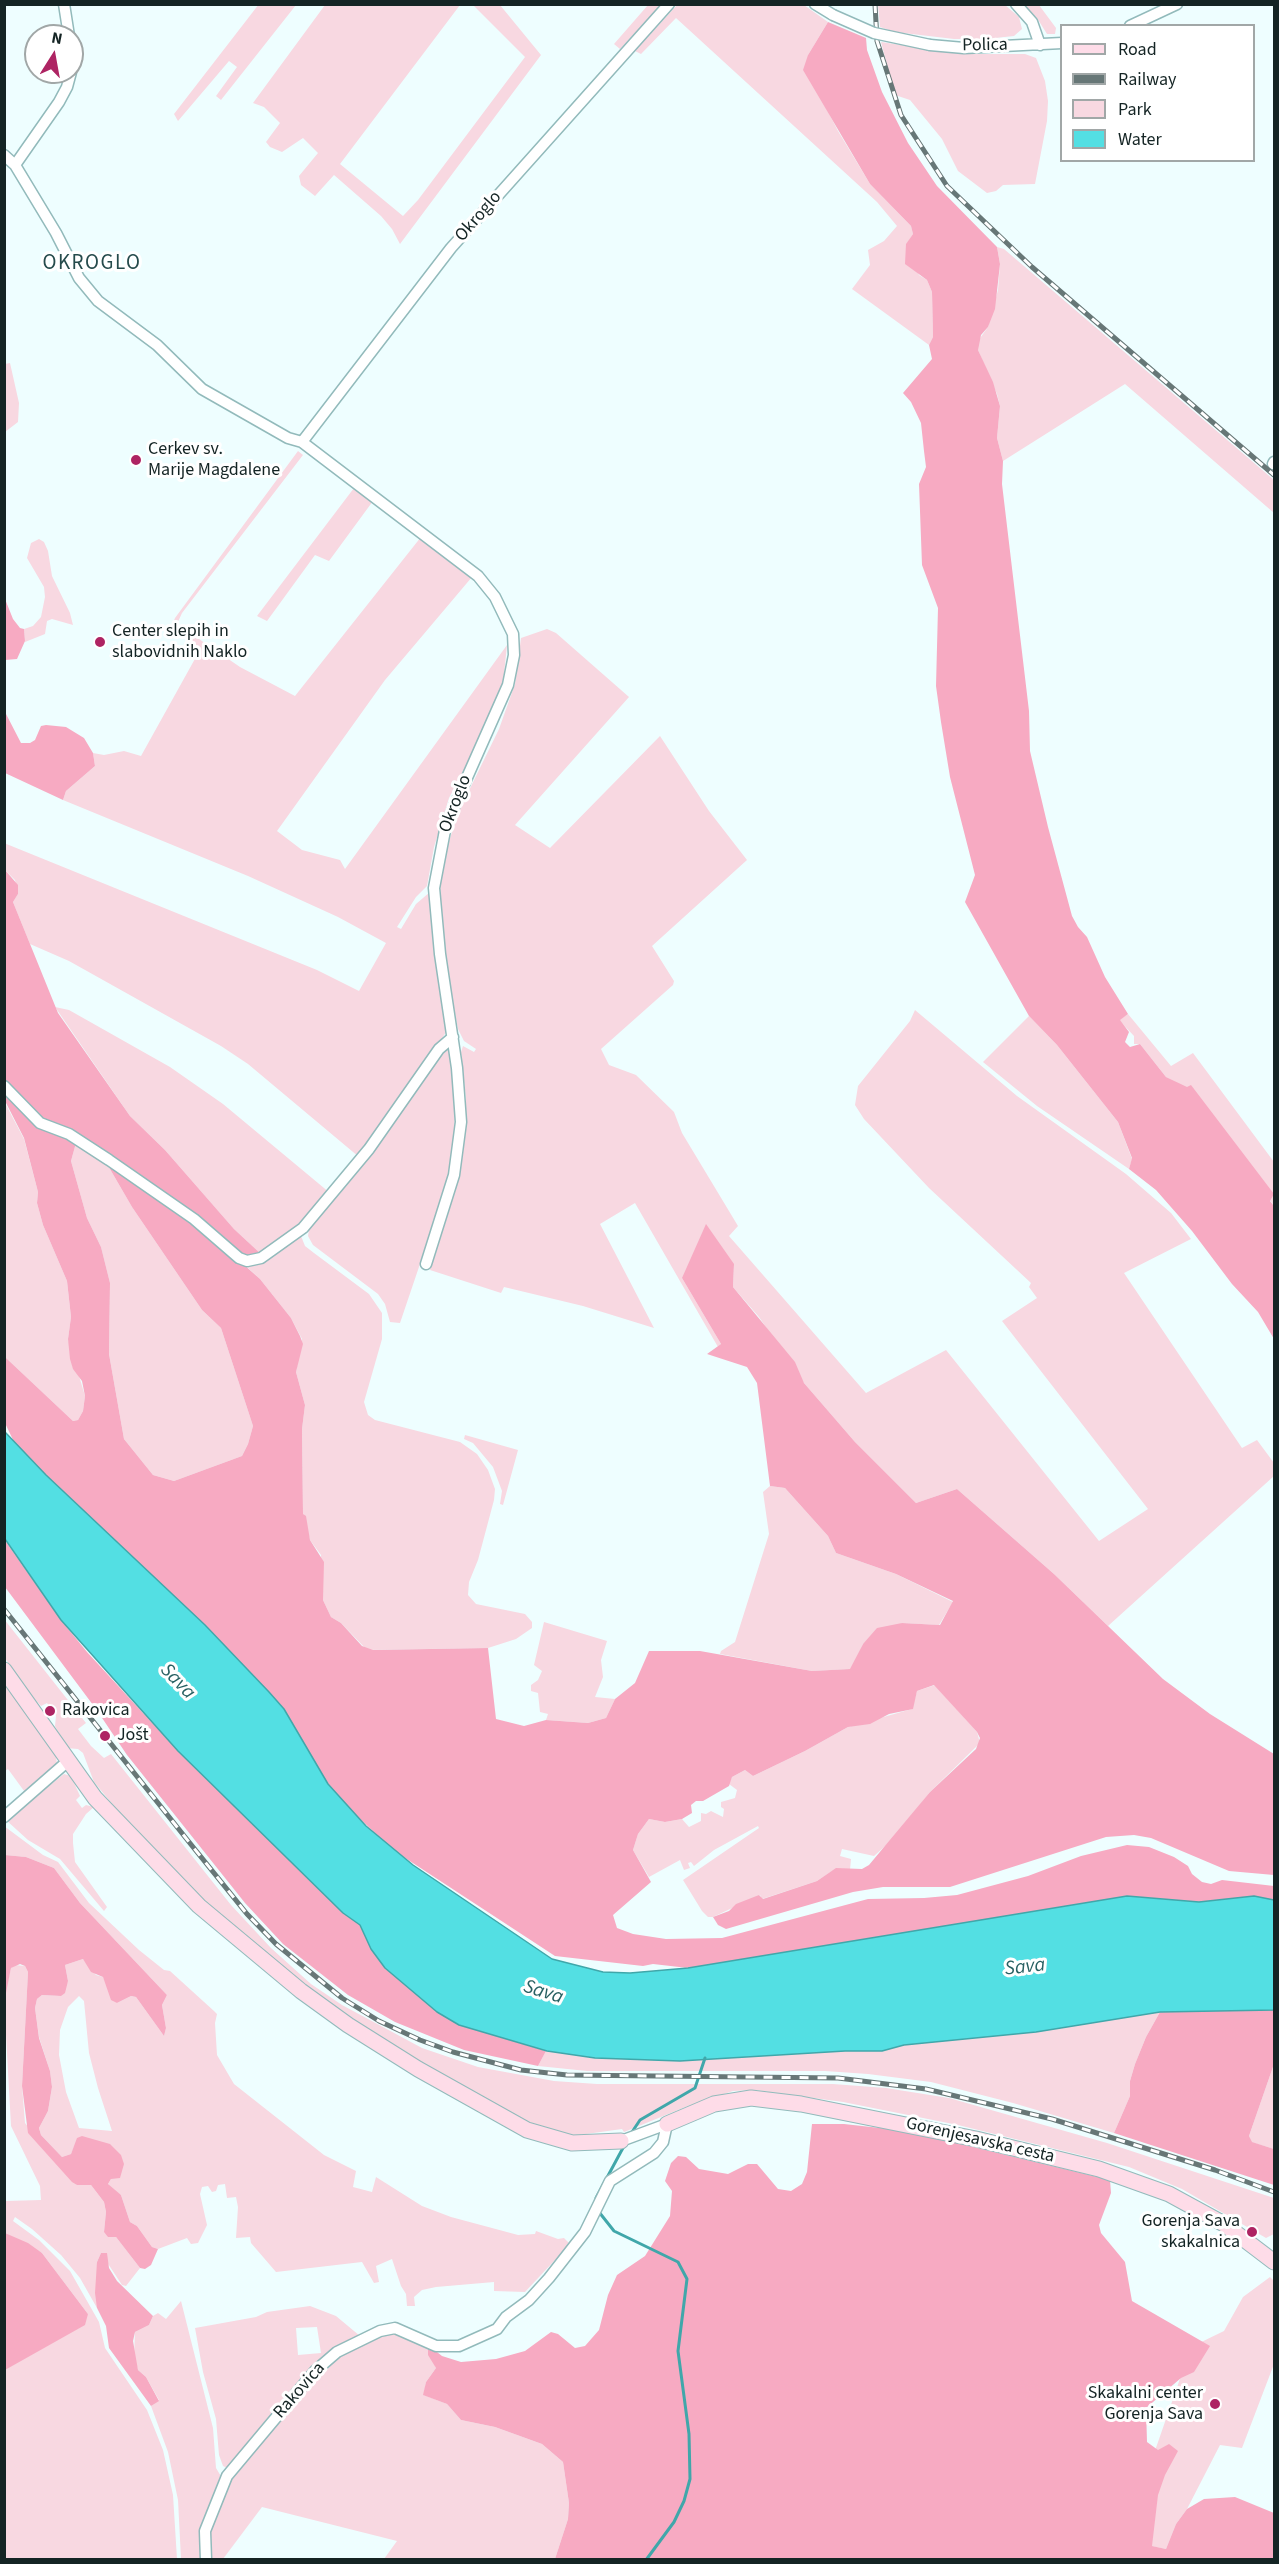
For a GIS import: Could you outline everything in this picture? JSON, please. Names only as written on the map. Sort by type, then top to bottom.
[{"type":"street","points":[[64,4],[67,24]]},
{"type":"street","name":"Okroglo","points":[[302,442],[451,248],[669,4]]},
{"type":"street","name":"Polica","points":[[815,4],[833,15],[874,33],[930,45],[964,48],[1060,43]]},
{"type":"street","points":[[1016,4],[1032,22],[1040,45]]},
{"type":"street","points":[[1134,24],[1178,4]]},
{"type":"street","points":[[15,165],[59,102],[67,84]]},
{"type":"street","name":"Okroglo","points":[[4,155],[15,165],[56,233],[79,278],[98,301],[157,345],[202,389],[280,434],[302,442],[478,576],[495,597],[513,634],[514,655],[508,685],[446,825],[436,871],[434,888],[439,945],[461,1098],[460,1140],[446,1209],[426,1264]]},
{"type":"street","points":[[4,1086],[40,1122],[69,1134],[109,1160],[194,1219],[239,1258],[247,1261],[261,1258],[303,1228],[369,1149],[439,1049],[453,1037]]},
{"type":"street","points":[[4,1670],[95,1798],[200,1906],[251,1952],[348,2025],[472,2101],[527,2130],[572,2143],[627,2139],[667,2124]]},
{"type":"street","points":[[4,1817],[68,1761]]},
{"type":"street","name":"Gorenjesavska cesta","points":[[667,2124],[714,2104],[751,2098],[801,2103],[976,2139],[1099,2169],[1169,2194],[1224,2224],[1275,2262]]},
{"type":"street","name":"Rakovica","points":[[206,2559],[205,2530],[227,2476],[322,2364],[337,2352],[368,2335],[395,2328],[436,2346],[459,2346],[497,2329],[506,2317],[529,2300],[549,2278],[585,2232],[598,2210],[610,2181],[654,2153],[663,2142],[667,2124]]},
{"type":"green space","points":[[259,4],[296,5],[221,100],[216,96],[237,67],[229,61],[178,121],[174,114]]},
{"type":"green space","points":[[325,5],[460,5],[340,164],[403,216],[418,200],[525,57],[473,5],[500,5],[541,55],[400,244],[392,229],[381,216],[334,175],[315,196],[301,185],[299,176],[318,153],[303,138],[282,152],[270,147],[266,142],[280,123],[264,107],[253,103]]},
{"type":"green space","points":[[648,5],[661,5],[620,49],[614,44]]},
{"type":"green space","points":[[677,5],[804,5],[828,22],[808,55],[824,104],[838,131],[870,184],[911,226],[913,234],[906,245],[919,275],[927,280],[932,292],[933,337],[929,345],[852,289],[870,265],[868,250],[884,241],[897,226],[877,202],[676,18],[641,54],[635,51]]},
{"type":"green space","points":[[878,5],[1005,5],[1019,17],[1022,29],[1014,36],[986,39],[954,39],[895,32],[880,27]]},
{"type":"green space","points":[[1023,5],[1039,5],[1056,28],[1055,34],[1047,34],[1037,18]]},
{"type":"green space","points":[[881,42],[962,54],[1025,54],[1036,58],[1045,81],[1048,101],[1047,121],[1035,184],[1003,185],[996,191],[987,193],[958,171],[942,139],[910,100],[895,95]]},
{"type":"green space","points":[[997,247],[1004,249],[1274,480],[1274,513],[1125,384],[1003,461],[997,438],[1000,406],[978,350],[978,341],[988,327],[998,290],[1000,264]]},
{"type":"green space","points":[[10,363],[19,403],[18,422],[5,432],[5,364]]},
{"type":"green space","points":[[298,451],[303,455],[182,613],[177,624],[240,667],[295,696],[421,537],[472,577],[385,680],[277,831],[302,850],[340,860],[345,869],[507,645],[503,684],[475,749],[449,798],[434,847],[427,886],[416,897],[397,927],[401,929],[416,904],[430,892],[447,1031],[359,1157],[248,1064],[221,1046],[69,961],[30,944],[13,902],[18,894],[15,880],[5,870],[4,843],[317,970],[359,991],[386,943],[338,917],[248,876],[63,800],[66,791],[95,766],[93,753],[104,755],[124,751],[141,756],[201,648],[171,628],[175,618]]},
{"type":"green space","points":[[354,488],[373,501],[329,561],[315,555],[267,621],[257,616]]},
{"type":"green space","points":[[39,539],[44,542],[48,551],[52,576],[70,613],[73,625],[52,619],[47,621],[45,634],[25,642],[24,629],[33,626],[41,617],[45,597],[44,587],[27,558],[31,543]]},
{"type":"green space","points":[[547,629],[556,633],[629,697],[515,825],[550,848],[660,736],[709,811],[747,860],[652,946],[674,981],[673,985],[601,1049],[609,1065],[636,1075],[674,1112],[682,1133],[738,1226],[729,1236],[866,1393],[946,1350],[1099,1541],[1148,1509],[1002,1321],[1037,1298],[1029,1287],[1031,1283],[929,1188],[864,1119],[855,1105],[858,1086],[910,1021],[915,1010],[1017,1096],[1126,1174],[1171,1213],[1191,1239],[1124,1273],[1242,1448],[1257,1440],[1274,1463],[1274,1476],[1108,1626],[1054,1574],[957,1489],[916,1503],[855,1442],[804,1383],[759,1317],[733,1287],[734,1264],[682,1278],[721,1344],[718,1347],[635,1203],[600,1224],[654,1328],[583,1306],[504,1287],[501,1293],[430,1270],[454,1191],[464,1141],[466,1099],[461,1052],[463,1046],[474,1052],[476,1049],[464,1041],[458,1029],[443,951],[440,884],[446,851],[458,813],[499,729],[515,684],[521,638]]},
{"type":"green space","points":[[55,1007],[69,1010],[170,1067],[223,1104],[330,1193],[311,1214],[261,1254],[234,1229],[165,1150],[130,1116]]},
{"type":"green space","points":[[1128,1014],[1171,1066],[1193,1053],[1274,1162],[1274,1206],[1191,1086],[1187,1088],[1166,1077],[1140,1044],[1134,1044],[1134,1036],[1119,1020]]},
{"type":"green space","points":[[1029,1016],[1057,1045],[1118,1122],[1132,1159],[1129,1169],[1037,1106],[983,1062]]},
{"type":"green space","points":[[450,1049],[456,1095],[453,1152],[443,1196],[400,1323],[390,1322],[385,1304],[378,1294],[313,1245],[308,1236],[309,1229],[437,1056]]},
{"type":"green space","points":[[4,1101],[24,1139],[38,1192],[37,1203],[43,1225],[67,1281],[71,1317],[68,1339],[85,1396],[83,1411],[78,1420],[73,1421],[5,1357]]},
{"type":"green space","points":[[76,1143],[103,1157],[132,1207],[202,1310],[221,1328],[253,1426],[242,1456],[174,1481],[153,1475],[124,1439],[109,1354],[110,1283],[101,1247],[87,1218],[71,1161]]},
{"type":"green space","points":[[295,1236],[301,1236],[305,1246],[369,1294],[382,1313],[382,1339],[364,1402],[368,1415],[375,1420],[460,1442],[477,1454],[488,1470],[495,1489],[494,1500],[478,1560],[469,1582],[468,1595],[476,1604],[525,1614],[532,1622],[532,1628],[516,1639],[488,1648],[367,1650],[341,1623],[331,1617],[323,1600],[321,1555],[310,1540],[303,1514],[302,1429],[305,1405],[296,1372],[302,1339],[291,1318],[260,1279],[246,1266]]},
{"type":"green space","points":[[465,1435],[518,1450],[503,1505],[500,1504],[502,1491],[493,1467],[473,1443],[464,1439]]},
{"type":"green space","points":[[770,1486],[785,1488],[828,1536],[836,1553],[896,1574],[953,1602],[939,1625],[902,1623],[863,1644],[851,1669],[812,1671],[720,1654],[735,1642],[769,1534],[763,1492]]},
{"type":"green space","points":[[4,1619],[86,1723],[78,1729],[91,1746],[104,1758],[111,1754],[231,1905],[271,1948],[311,1984],[342,2005],[422,2048],[478,2067],[554,2081],[597,2084],[833,2084],[886,2088],[949,2098],[1107,2143],[1274,2198],[1274,2234],[1266,2238],[1182,2189],[1129,2167],[958,2125],[843,2102],[755,2090],[733,2091],[688,2106],[624,2132],[622,2129],[572,2136],[551,2132],[518,2118],[379,2038],[272,1962],[192,1889],[137,1834],[94,1782],[83,1753],[78,1749],[66,1748],[55,1726],[56,1716],[47,1703],[41,1706],[26,1690],[5,1658]]},
{"type":"green space","points":[[544,1622],[607,1641],[601,1660],[603,1677],[595,1697],[615,1699],[606,1718],[588,1723],[546,1720],[548,1714],[540,1712],[538,1693],[531,1691],[531,1685],[538,1680],[542,1671],[534,1665]]},
{"type":"green space","points":[[4,1682],[56,1754],[57,1765],[27,1795],[8,1769],[5,1771]]},
{"type":"green space","points":[[935,1685],[977,1732],[980,1743],[930,1792],[892,1840],[874,1856],[842,1849],[840,1856],[851,1859],[850,1870],[832,1871],[817,1881],[762,1899],[760,1895],[713,1917],[708,1917],[702,1911],[683,1880],[759,1828],[758,1826],[714,1850],[694,1866],[691,1862],[688,1863],[690,1868],[684,1870],[680,1860],[649,1877],[633,1850],[638,1834],[649,1819],[665,1822],[682,1819],[689,1827],[701,1821],[701,1813],[706,1814],[711,1811],[723,1817],[724,1809],[721,1807],[721,1802],[735,1798],[737,1790],[729,1784],[732,1777],[745,1770],[753,1776],[848,1727],[912,1709],[917,1691]]},
{"type":"green space","points":[[64,1774],[71,1776],[80,1796],[76,1800],[82,1808],[86,1805],[94,1807],[86,1814],[73,1834],[73,1843],[75,1862],[107,1907],[104,1911],[60,1859],[28,1840],[6,1820]]},
{"type":"green space","points":[[4,1826],[43,1855],[58,1862],[89,1903],[139,1950],[164,1970],[170,1971],[217,2014],[215,2023],[217,2055],[234,2084],[324,2155],[356,2171],[353,2187],[372,2192],[376,2177],[422,2206],[451,2217],[518,2235],[535,2234],[536,2231],[558,2239],[564,2238],[570,2244],[525,2292],[494,2291],[494,2282],[436,2287],[422,2290],[414,2297],[415,2306],[407,2306],[406,2294],[392,2259],[376,2266],[379,2282],[374,2283],[362,2262],[276,2272],[251,2243],[250,2237],[236,2238],[238,2207],[236,2197],[227,2198],[225,2184],[218,2185],[216,2191],[212,2192],[208,2186],[202,2187],[200,2194],[207,2225],[198,2243],[191,2244],[187,2238],[158,2249],[152,2247],[137,2226],[130,2222],[121,2195],[111,2189],[108,2184],[111,2179],[74,2147],[71,2154],[62,2157],[41,2135],[39,2128],[48,2111],[52,2087],[50,2071],[39,2037],[35,2008],[37,1999],[42,1995],[61,1996],[68,1981],[65,1965],[83,1959],[96,1975],[103,1977],[117,2003],[131,1996],[136,1997],[164,2036],[166,2028],[162,2005],[167,1995],[80,1903],[54,1868],[26,1857],[5,1855]],"holes":[[[79,1996],[84,2001],[89,2053],[112,2131],[79,2128],[66,2092],[59,2055],[60,2030],[68,2007]]]},
{"type":"green space","points":[[15,1965],[25,1966],[28,1972],[22,2086],[25,2123],[77,2185],[91,2185],[104,2202],[106,2212],[104,2232],[116,2237],[140,2268],[126,2286],[122,2285],[101,2253],[97,2262],[97,2308],[80,2278],[61,2255],[15,2217],[13,2221],[39,2240],[70,2271],[99,2322],[105,2348],[147,2410],[163,2450],[173,2495],[177,2559],[5,2559],[5,2370],[88,2314],[42,2253],[5,2233],[5,2201],[41,2200],[40,2186],[11,2126],[4,1998],[11,1968]]},
{"type":"green space","points":[[1160,2012],[1135,2064],[1130,2081],[1130,2096],[1114,2133],[931,2082],[868,2074],[825,2071],[587,2071],[538,2066],[546,2051],[595,2058],[680,2061],[845,2051],[882,2051],[904,2045],[1036,2032]]},
{"type":"green space","points":[[1274,2064],[1274,2149],[1251,2142],[1249,2136]]},
{"type":"green space","name":"Skakalni center Gorenja Sava","points":[[1270,2277],[1274,2281],[1274,2364],[1242,2448],[1220,2445],[1187,2509],[1176,2524],[1166,2549],[1151,2546],[1141,2491],[1191,2347],[1224,2331],[1243,2297]]},
{"type":"green space","points":[[181,2301],[213,2428],[216,2468],[222,2478],[202,2559],[181,2559],[178,2500],[168,2452],[151,2406],[159,2400],[146,2377],[138,2370],[134,2357],[135,2332],[149,2325],[153,2316],[158,2313],[166,2319]]},
{"type":"green space","points":[[310,2306],[336,2316],[360,2336],[347,2344],[227,2468],[223,2466],[219,2455],[216,2419],[203,2372],[195,2328],[256,2317],[267,2312]],"holes":[[[317,2327],[321,2353],[298,2355],[296,2328]]]},
{"type":"green space","points":[[395,2331],[428,2345],[436,2368],[426,2382],[424,2395],[447,2404],[461,2420],[495,2427],[542,2444],[563,2462],[569,2503],[568,2519],[555,2559],[384,2559],[397,2541],[262,2507],[223,2559],[208,2560],[209,2531],[229,2482],[295,2398],[339,2353]]},
{"type":"shaded area","points":[[828,22],[866,38],[867,50],[882,92],[908,143],[937,186],[997,247],[1000,264],[995,309],[988,327],[981,335],[978,350],[993,382],[1000,406],[997,438],[1003,461],[1002,484],[1029,711],[1030,751],[1048,827],[1072,916],[1087,937],[1105,977],[1128,1014],[1120,1020],[1129,1032],[1125,1042],[1130,1047],[1140,1044],[1166,1077],[1187,1087],[1191,1085],[1274,1194],[1270,1201],[1274,1206],[1274,1339],[1258,1312],[1232,1284],[1192,1231],[1156,1190],[1129,1169],[1132,1158],[1118,1122],[1057,1045],[1029,1016],[965,902],[975,875],[950,777],[936,686],[938,608],[922,565],[919,484],[926,467],[921,423],[911,402],[903,393],[932,359],[929,345],[933,337],[932,292],[927,280],[905,264],[906,244],[913,234],[911,226],[870,184],[803,70],[808,55]]},
{"type":"shaded area","points":[[5,599],[13,619],[20,628],[24,629],[25,641],[17,659],[5,660]]},
{"type":"shaded area","points":[[5,712],[21,743],[30,743],[35,740],[41,726],[46,725],[66,727],[84,738],[93,753],[95,766],[66,791],[63,800],[5,773]]},
{"type":"shaded area","points":[[5,870],[18,885],[18,894],[13,902],[58,1013],[130,1116],[165,1150],[234,1229],[261,1254],[242,1263],[260,1279],[291,1318],[300,1336],[303,1344],[296,1372],[305,1405],[302,1429],[303,1514],[306,1516],[310,1540],[324,1562],[323,1600],[331,1617],[341,1623],[362,1646],[373,1650],[488,1648],[496,1719],[524,1726],[546,1720],[588,1723],[606,1718],[615,1699],[635,1683],[649,1651],[700,1651],[812,1671],[850,1669],[863,1644],[877,1628],[902,1623],[940,1625],[953,1601],[896,1574],[836,1553],[828,1536],[785,1488],[770,1486],[757,1383],[747,1367],[707,1354],[721,1344],[682,1278],[706,1224],[734,1264],[733,1287],[795,1362],[804,1383],[855,1442],[916,1503],[957,1489],[1054,1574],[1163,1679],[1210,1714],[1274,1754],[1274,1875],[1229,1871],[1151,1838],[1134,1835],[1106,1837],[950,1887],[883,1887],[853,1892],[726,1929],[718,1925],[713,1917],[729,1911],[736,1904],[759,1895],[763,1899],[817,1881],[836,1868],[862,1869],[869,1865],[930,1792],[976,1749],[980,1738],[977,1732],[934,1685],[917,1691],[913,1709],[889,1714],[870,1724],[848,1727],[753,1776],[745,1770],[732,1777],[729,1786],[703,1801],[696,1801],[691,1805],[692,1813],[682,1819],[665,1822],[649,1819],[638,1834],[633,1850],[651,1882],[613,1915],[617,1928],[633,1934],[666,1939],[722,1938],[868,1899],[957,1895],[1028,1876],[1081,1856],[1127,1845],[1149,1847],[1174,1857],[1188,1866],[1192,1874],[1202,1882],[1211,1884],[1222,1880],[1274,1886],[1274,1900],[1254,1896],[1199,1902],[1127,1896],[688,1968],[653,1964],[643,1966],[555,1956],[393,1850],[341,1801],[328,1784],[284,1709],[269,1692],[205,1625],[14,1442],[5,1423],[5,1357],[73,1421],[78,1420],[83,1411],[85,1396],[82,1381],[73,1369],[70,1359],[68,1339],[71,1317],[67,1281],[43,1225],[37,1203],[38,1192],[24,1138],[5,1101]],"holes":[[[76,1143],[103,1157],[132,1207],[202,1310],[221,1328],[253,1426],[242,1456],[174,1481],[153,1475],[124,1439],[109,1354],[110,1283],[101,1247],[87,1218],[71,1161]]]},
{"type":"shaded area","points":[[4,1539],[61,1620],[87,1652],[178,1751],[343,1913],[360,1925],[371,1949],[385,1968],[437,2012],[459,2025],[546,2051],[538,2066],[464,2050],[395,2022],[348,1995],[283,1944],[245,1903],[127,1755],[96,1709],[5,1587]]},
{"type":"shaded area","points":[[5,1855],[26,1857],[54,1868],[80,1903],[167,1995],[162,2005],[166,2028],[164,2036],[136,1997],[131,1996],[117,2003],[111,2000],[103,1977],[91,1972],[83,1959],[65,1965],[68,1981],[65,1993],[61,1996],[42,1995],[37,1999],[35,2008],[39,2038],[50,2071],[52,2087],[48,2111],[39,2128],[41,2135],[62,2157],[71,2154],[77,2138],[82,2136],[110,2144],[121,2155],[124,2164],[120,2178],[111,2179],[108,2184],[121,2195],[130,2222],[137,2226],[152,2247],[158,2249],[151,2265],[145,2269],[140,2268],[116,2237],[108,2237],[104,2232],[106,2212],[104,2202],[91,2185],[77,2185],[72,2182],[28,2133],[22,2086],[28,1972],[25,1966],[20,1964],[11,1968],[5,1998]]},
{"type":"shaded area","points":[[1274,2010],[1274,2064],[1249,2136],[1252,2142],[1274,2149],[1274,2185],[1114,2133],[1130,2096],[1130,2081],[1135,2064],[1160,2012]]},
{"type":"shaded area","points":[[812,2124],[844,2124],[907,2131],[1110,2180],[1111,2193],[1099,2225],[1101,2233],[1125,2262],[1132,2301],[1210,2346],[1194,2372],[1181,2378],[1146,2408],[1147,2442],[1158,2450],[1169,2444],[1178,2451],[1165,2475],[1158,2495],[1152,2546],[1166,2549],[1176,2524],[1187,2509],[1204,2499],[1235,2497],[1274,2513],[1274,2559],[555,2559],[568,2519],[569,2503],[563,2462],[542,2444],[495,2427],[461,2420],[447,2404],[423,2395],[426,2382],[436,2368],[428,2355],[428,2345],[442,2356],[461,2362],[496,2359],[525,2351],[551,2332],[558,2334],[575,2348],[585,2346],[599,2330],[608,2295],[617,2275],[645,2256],[670,2216],[672,2191],[665,2181],[671,2163],[678,2156],[686,2157],[699,2169],[728,2174],[748,2164],[757,2164],[778,2189],[791,2191],[802,2184],[807,2172]]},
{"type":"shaded area","points":[[5,2233],[28,2243],[42,2253],[88,2314],[85,2325],[5,2370]]},
{"type":"shaded area","points":[[101,2253],[107,2253],[109,2268],[117,2281],[153,2316],[149,2325],[135,2332],[133,2341],[138,2370],[146,2377],[159,2401],[151,2406],[109,2348],[106,2326],[97,2308],[95,2293],[97,2262]]},
{"type":"water","name":"Sava","points":[[5,1432],[46,1475],[205,1625],[269,1692],[284,1709],[328,1784],[366,1826],[413,1865],[552,1959],[603,1972],[630,1973],[688,1968],[1127,1896],[1199,1902],[1254,1896],[1274,1900],[1274,2010],[1160,2012],[1036,2032],[904,2045],[882,2051],[845,2051],[680,2061],[595,2058],[547,2051],[459,2025],[437,2012],[385,1968],[371,1949],[360,1925],[343,1913],[178,1751],[61,1620],[5,1539]]},
{"type":"waterway","points":[[632,2132],[640,2120],[695,2088],[705,2058]]},
{"type":"waterway","points":[[596,2198],[624,2146]]},
{"type":"waterway","points":[[599,2212],[614,2231],[678,2262],[687,2279],[678,2351],[689,2434],[690,2479],[684,2501],[674,2522],[646,2560]]},
{"type":"railway","points":[[875,4],[877,41],[901,115],[947,186],[1032,267],[1274,475]]},
{"type":"railway","points":[[4,1609],[247,1914],[276,1944],[342,1998],[379,2021],[420,2040],[453,2052],[521,2070],[567,2075],[838,2078],[926,2089],[1052,2119],[1215,2170],[1274,2192]]},
{"type":"place","name":"Cerkev sv. Marije Magdalene","points":[[136,460]]},
{"type":"place","name":"Center slepih in slabovidnih Naklo","points":[[100,642]]},
{"type":"place","name":"Rakovica","points":[[50,1711]]},
{"type":"place","name":"Jošt","points":[[105,1736]]},
{"type":"place","name":"Gorenja Sava skakalnica","points":[[1252,2232]]},
{"type":"place","name":"Skakalni center Gorenja Sava","points":[[1215,2404]]},
{"type":"district","name":"OKROGLO","points":[[92,264]]}]
